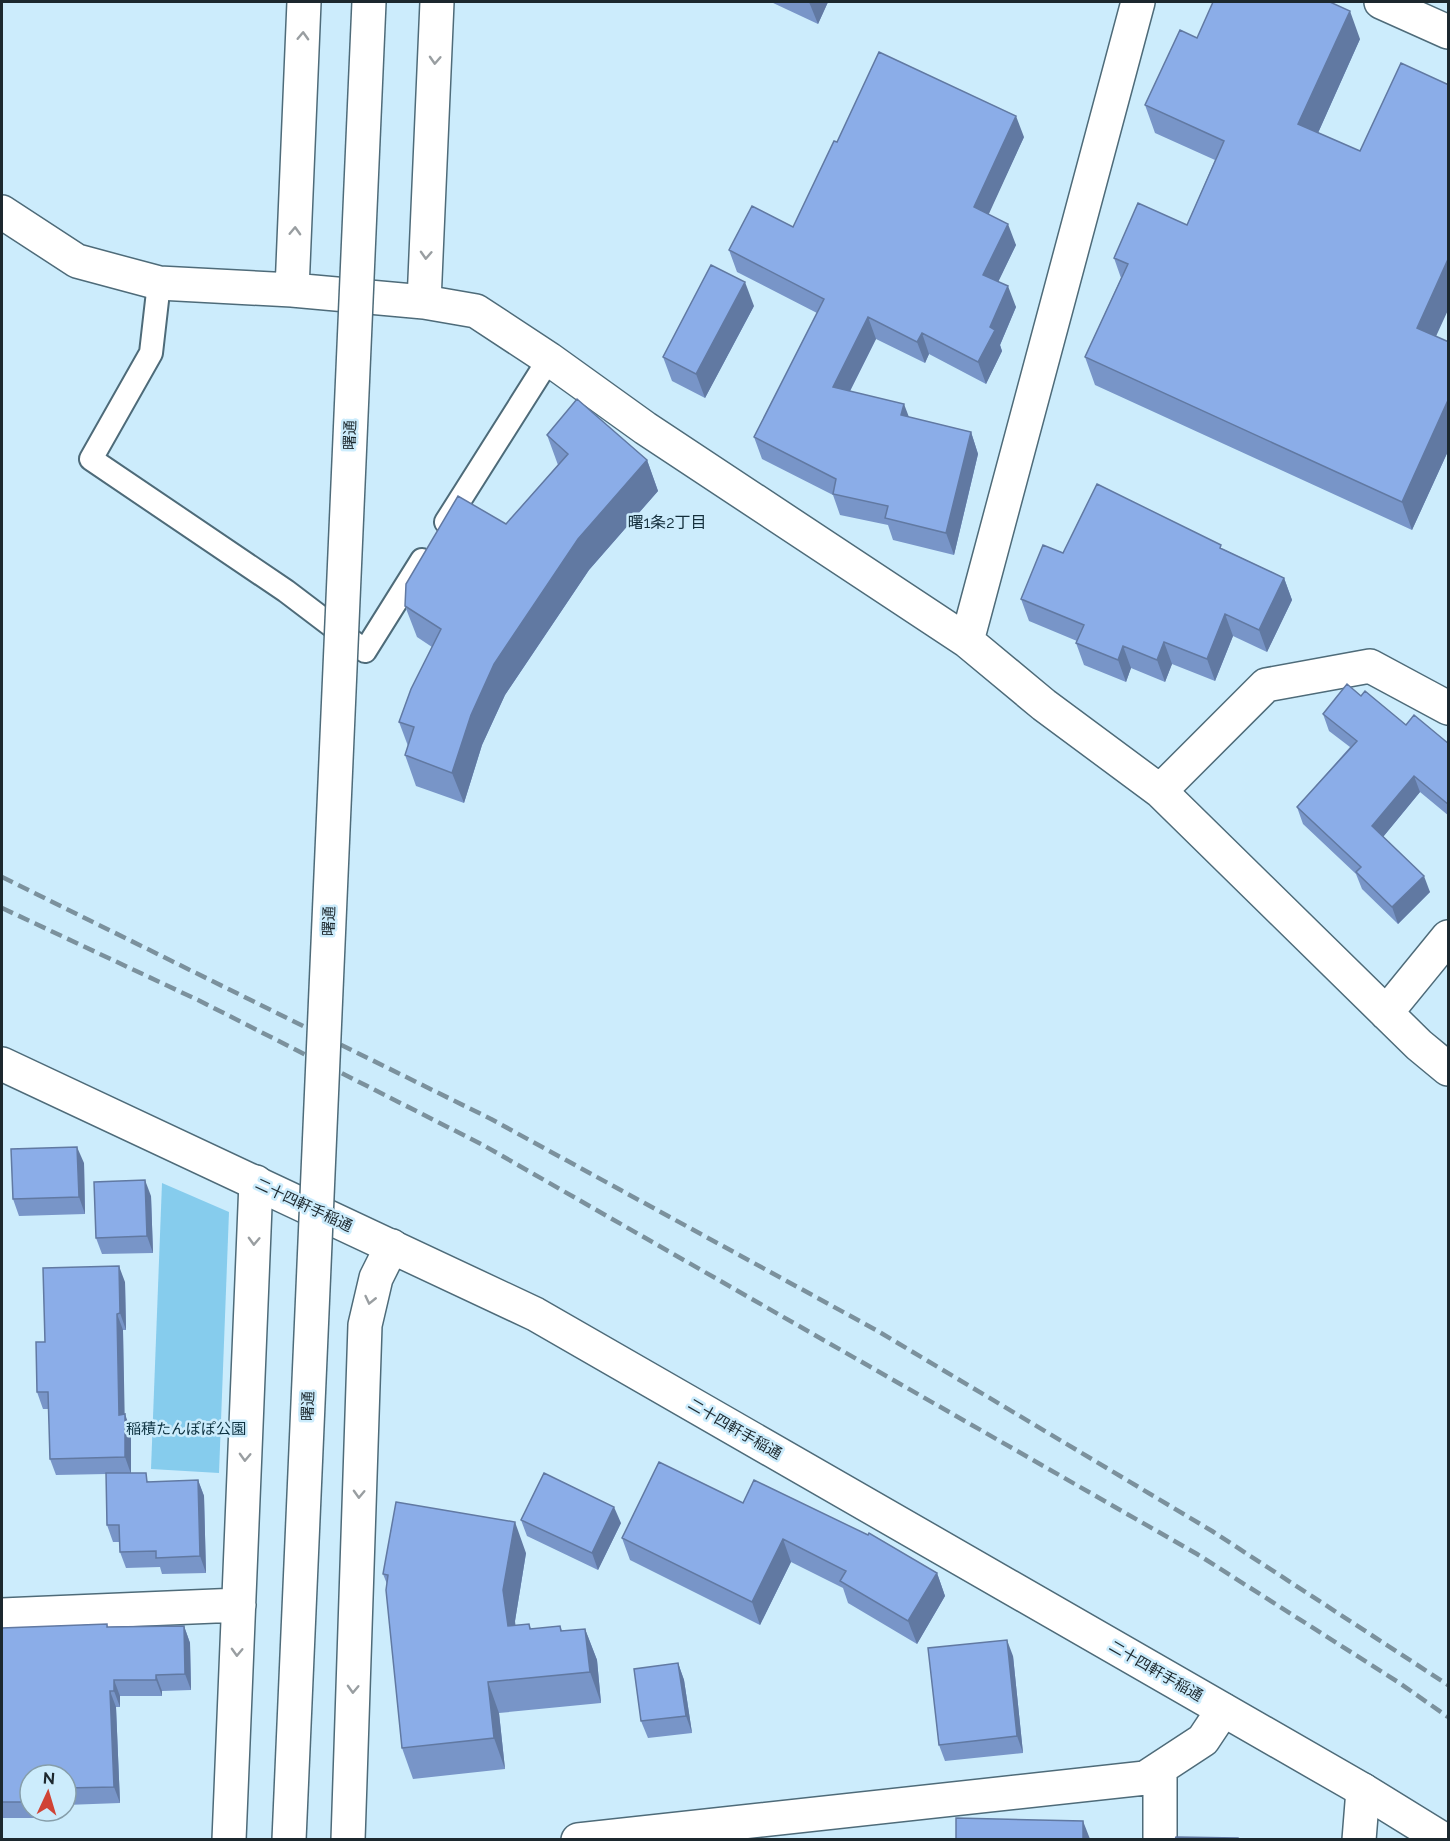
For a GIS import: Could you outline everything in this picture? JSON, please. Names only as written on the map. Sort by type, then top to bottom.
[{"type":"street","points":[[292,290],[304,2]]},
{"type":"street","name":"曙通","points":[[289,1839],[369,2]]},
{"type":"street","points":[[424,302],[437,2]]},
{"type":"street","points":[[967,641],[1138,2]]},
{"type":"street","points":[[1381,2],[1449,32]]},
{"type":"street","points":[[2,212],[78,261],[159,283],[292,290],[424,302],[476,311],[549,359],[645,428],[967,641],[1044,705],[1160,791],[1419,1045],[1449,1069]]},
{"type":"street","points":[[1160,791],[1266,685],[1370,666],[1449,708]]},
{"type":"street","points":[[1386,1013],[1449,937]]},
{"type":"street","name":"二十四軒手稲通","points":[[2,1064],[535,1314],[1363,1790],[1444,1839]]},
{"type":"street","points":[[229,1839],[256,1182]]},
{"type":"street","points":[[348,1839],[364,1325],[376,1278],[392,1246]]},
{"type":"street","points":[[2,1615],[239,1605]]},
{"type":"street","points":[[578,1839],[1145,1778],[1203,1740],[1223,1710]]},
{"type":"street","points":[[1160,1768],[1160,1839]]},
{"type":"street","points":[[1359,1839],[1363,1790]]},
{"type":"lane","points":[[159,283],[152,352],[91,459],[286,591],[365,651],[549,359]]},
{"type":"green space","name":"稲積たんぽぽ公園","points":[[162,1183],[229,1212],[219,1473],[151,1469]]},
{"type":"building","points":[[1213,2],[1330,2],[1350,11],[1298,124],[1360,151],[1401,63],[1449,85],[1449,257],[1417,328],[1449,342],[1449,398],[1402,502],[1085,357],[1128,264],[1114,258],[1138,203],[1187,225],[1224,141],[1145,105],[1180,30],[1197,38]]},
{"type":"building","points":[[879,52],[1016,116],[974,207],[1008,224],[983,275],[1008,286],[990,327],[995,330],[978,362],[922,333],[917,342],[868,317],[833,387],[904,404],[901,415],[971,432],[946,533],[885,518],[888,506],[833,494],[836,479],[754,437],[824,299],[729,250],[752,206],[793,227],[834,141],[837,142]]},
{"type":"building","points":[[711,265],[745,282],[696,374],[663,357]]},
{"type":"building","points":[[577,399],[647,460],[578,539],[494,664],[471,715],[452,773],[405,755],[414,727],[399,722],[411,689],[441,629],[405,606],[406,584],[458,496],[506,524],[568,454],[547,435]]},
{"type":"building","points":[[1097,484],[1221,545],[1220,548],[1284,578],[1259,630],[1225,614],[1207,659],[1164,642],[1157,660],[1123,646],[1118,660],[1076,643],[1084,625],[1021,599],[1043,545],[1063,553]]},
{"type":"building","points":[[1347,684],[1361,696],[1365,691],[1406,725],[1414,715],[1449,744],[1449,805],[1414,776],[1372,826],[1424,876],[1392,907],[1356,872],[1361,867],[1297,807],[1357,741],[1323,714]]},
{"type":"building","points":[[77,1147],[79,1197],[13,1199],[11,1149]]},
{"type":"building","points":[[145,1180],[147,1236],[96,1238],[94,1182]]},
{"type":"building","points":[[119,1266],[120,1313],[117,1314],[119,1415],[125,1414],[125,1457],[50,1459],[48,1392],[37,1392],[36,1342],[45,1342],[43,1268]]},
{"type":"building","points":[[659,1462],[743,1503],[754,1480],[868,1535],[869,1533],[937,1573],[908,1621],[840,1581],[846,1571],[783,1539],[752,1602],[622,1538]]},
{"type":"building","points":[[106,1473],[146,1473],[147,1482],[198,1480],[200,1556],[156,1558],[156,1551],[120,1552],[119,1525],[107,1525]]},
{"type":"building","points":[[544,1473],[614,1507],[592,1553],[521,1520]]},
{"type":"building","points":[[396,1502],[515,1522],[503,1590],[508,1626],[529,1624],[530,1629],[560,1626],[561,1631],[585,1629],[590,1672],[488,1682],[494,1738],[402,1748],[386,1590],[388,1575],[383,1574]]},
{"type":"building","points":[[107,1624],[107,1627],[184,1626],[185,1674],[156,1675],[156,1680],[114,1680],[114,1691],[110,1691],[114,1787],[78,1788],[78,1763],[18,1763],[18,1802],[2,1802],[2,1628]]},
{"type":"building","points":[[1007,1640],[1017,1736],[939,1745],[928,1648]]},
{"type":"building","points":[[678,1663],[686,1716],[641,1721],[634,1669]]},
{"type":"building","points":[[956,1818],[1083,1821],[1083,1839],[956,1839]]},
{"type":"building","points":[[1176,1837],[1238,1838],[1238,1839],[1175,1839]]},
{"type":"railway","points":[[2,877],[491,1119],[876,1330],[1212,1531],[1448,1685]]},
{"type":"railway","points":[[2,908],[200,1001],[483,1145],[1197,1554],[1398,1682],[1448,1717]]},
{"type":"district","name":"曙1条2丁目","points":[[667,522]]}]
